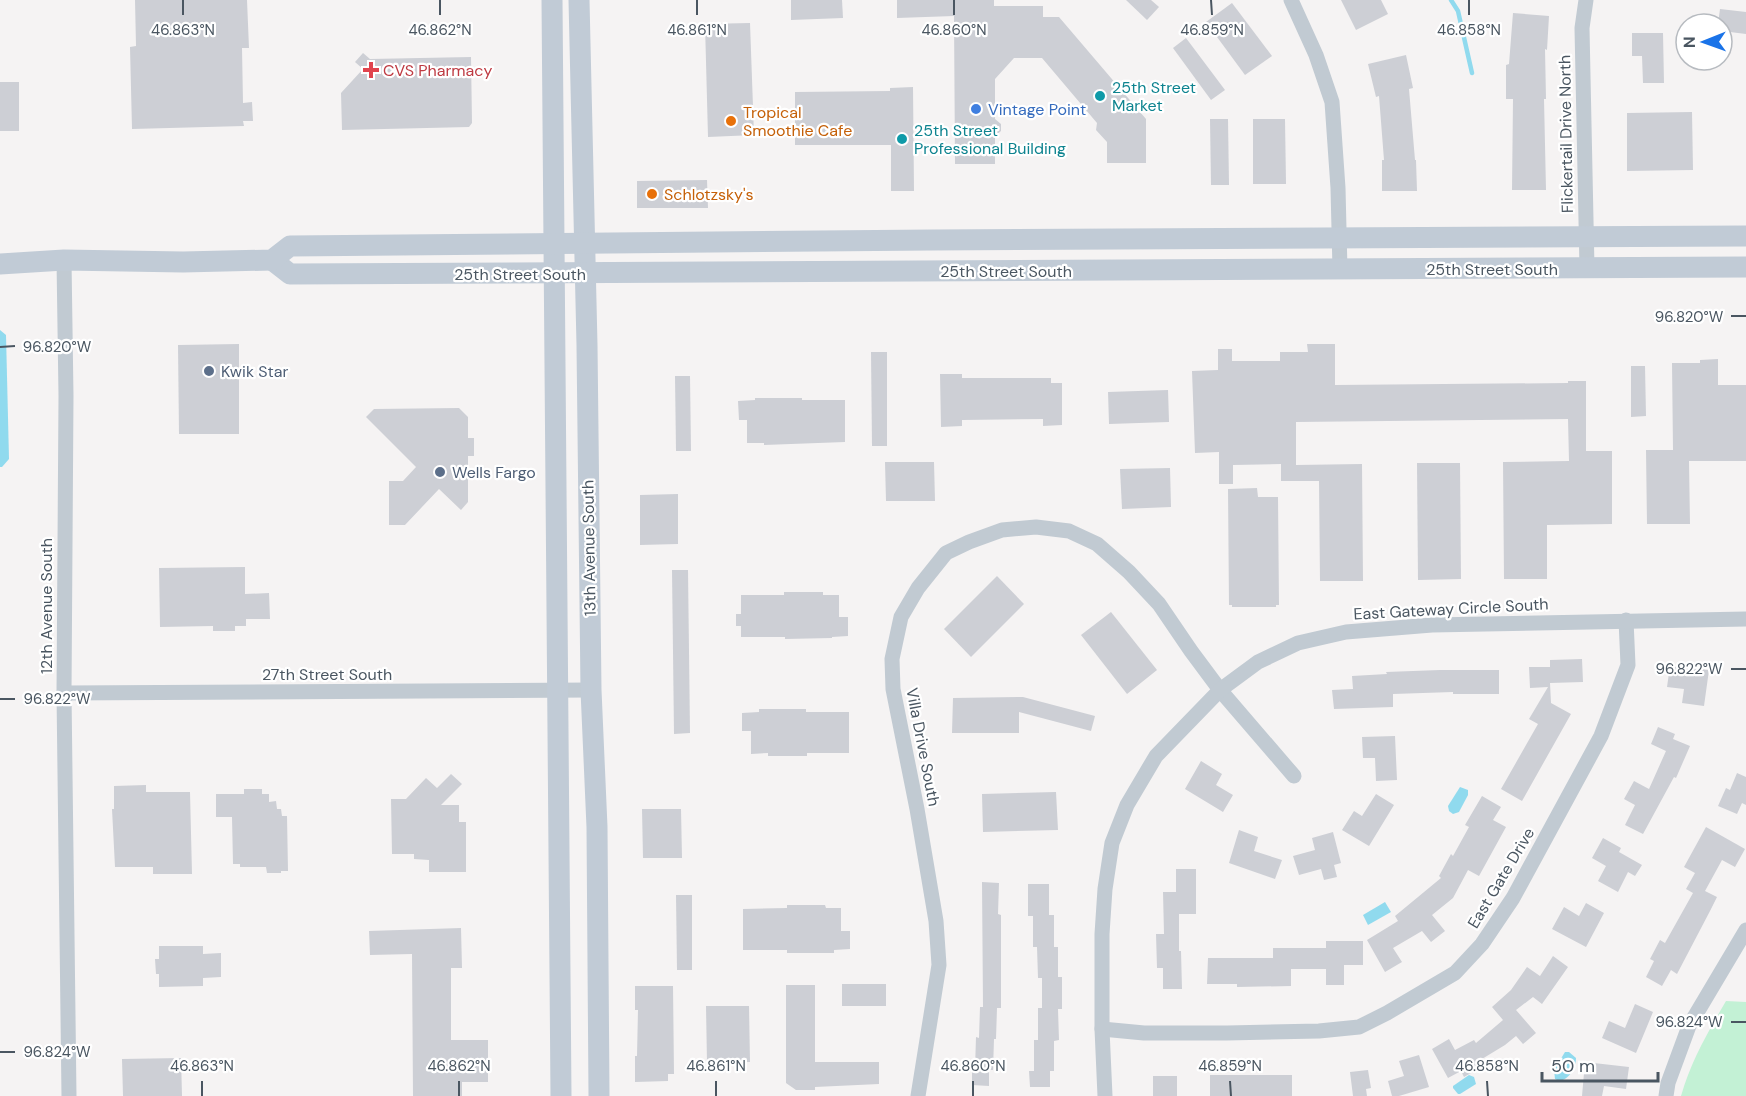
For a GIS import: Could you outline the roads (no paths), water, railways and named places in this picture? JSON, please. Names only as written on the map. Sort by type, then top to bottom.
[{"type":"main road","name":"13th Avenue South","points":[[552,0],[561,1096]]},
{"type":"main road","name":"13th Avenue South","points":[[579,0],[591,690],[597,827],[598,1096]]},
{"type":"main road","name":"25th Street South","points":[[0,264],[64,260],[183,262],[272,260],[290,246],[909,240],[1746,237]]},
{"type":"main road","name":"25th Street South","points":[[272,260],[290,274],[1746,267]]},
{"type":"street","points":[[1291,0],[1316,55],[1332,102],[1338,188],[1340,270]]},
{"type":"street","name":"Flickertail Drive North","points":[[1586,0],[1582,28],[1587,268]]},
{"type":"street","name":"12th Avenue South","points":[[64,260],[66,407],[64,693],[69,1096]]},
{"type":"street","name":"Villa Drive South","points":[[918,1096],[939,965],[937,932],[917,809],[893,689],[892,659],[901,617],[918,588],[946,553],[1002,530],[1036,527],[1069,531],[1097,544],[1129,572],[1159,604],[1220,690],[1294,777]]},
{"type":"street","name":"East Gateway Circle South","points":[[1105,1096],[1102,1029],[1103,912],[1112,843],[1127,805],[1156,756],[1220,690],[1258,662],[1298,643],[1346,632],[1432,625],[1746,619]]},
{"type":"street","name":"East Gate Drive","points":[[1102,1029],[1143,1033],[1227,1033],[1319,1031],[1359,1027],[1405,1004],[1455,973],[1482,944],[1513,898],[1601,736],[1628,665],[1626,620]]},
{"type":"street","name":"27th Street South","points":[[64,693],[591,690]]},
{"type":"street","points":[[1666,1096],[1668,1083],[1689,1026],[1746,930]]},
{"type":"water","points":[[0,330],[6,335],[9,459],[2,467],[0,467]]},
{"type":"water","points":[[1460,787],[1468,790],[1468,795],[1459,812],[1453,814],[1449,811],[1448,806]]},
{"type":"water","points":[[1385,902],[1391,912],[1368,925],[1363,915]]},
{"type":"water","points":[[1565,1052],[1569,1052],[1576,1058],[1576,1062],[1569,1076],[1559,1081],[1555,1079],[1554,1070]]},
{"type":"water","points":[[1469,1075],[1474,1077],[1476,1084],[1458,1094],[1453,1086]]},
{"type":"waterway","points":[[1451,0],[1458,11],[1472,73]]},
{"type":"place","name":"CVS Pharmacy","points":[[371,70]]},
{"type":"place","name":"25th Street Market","points":[[1100,96]]},
{"type":"place","name":"Vintage Point","points":[[976,109]]},
{"type":"place","name":"Tropical Smoothie Cafe","points":[[731,121]]},
{"type":"place","name":"25th Street Professional Building","points":[[902,139]]},
{"type":"place","name":"Schlotzsky's","points":[[652,194]]},
{"type":"place","name":"Kwik Star","points":[[209,371]]},
{"type":"place","name":"Wells Fargo","points":[[440,472]]}]
